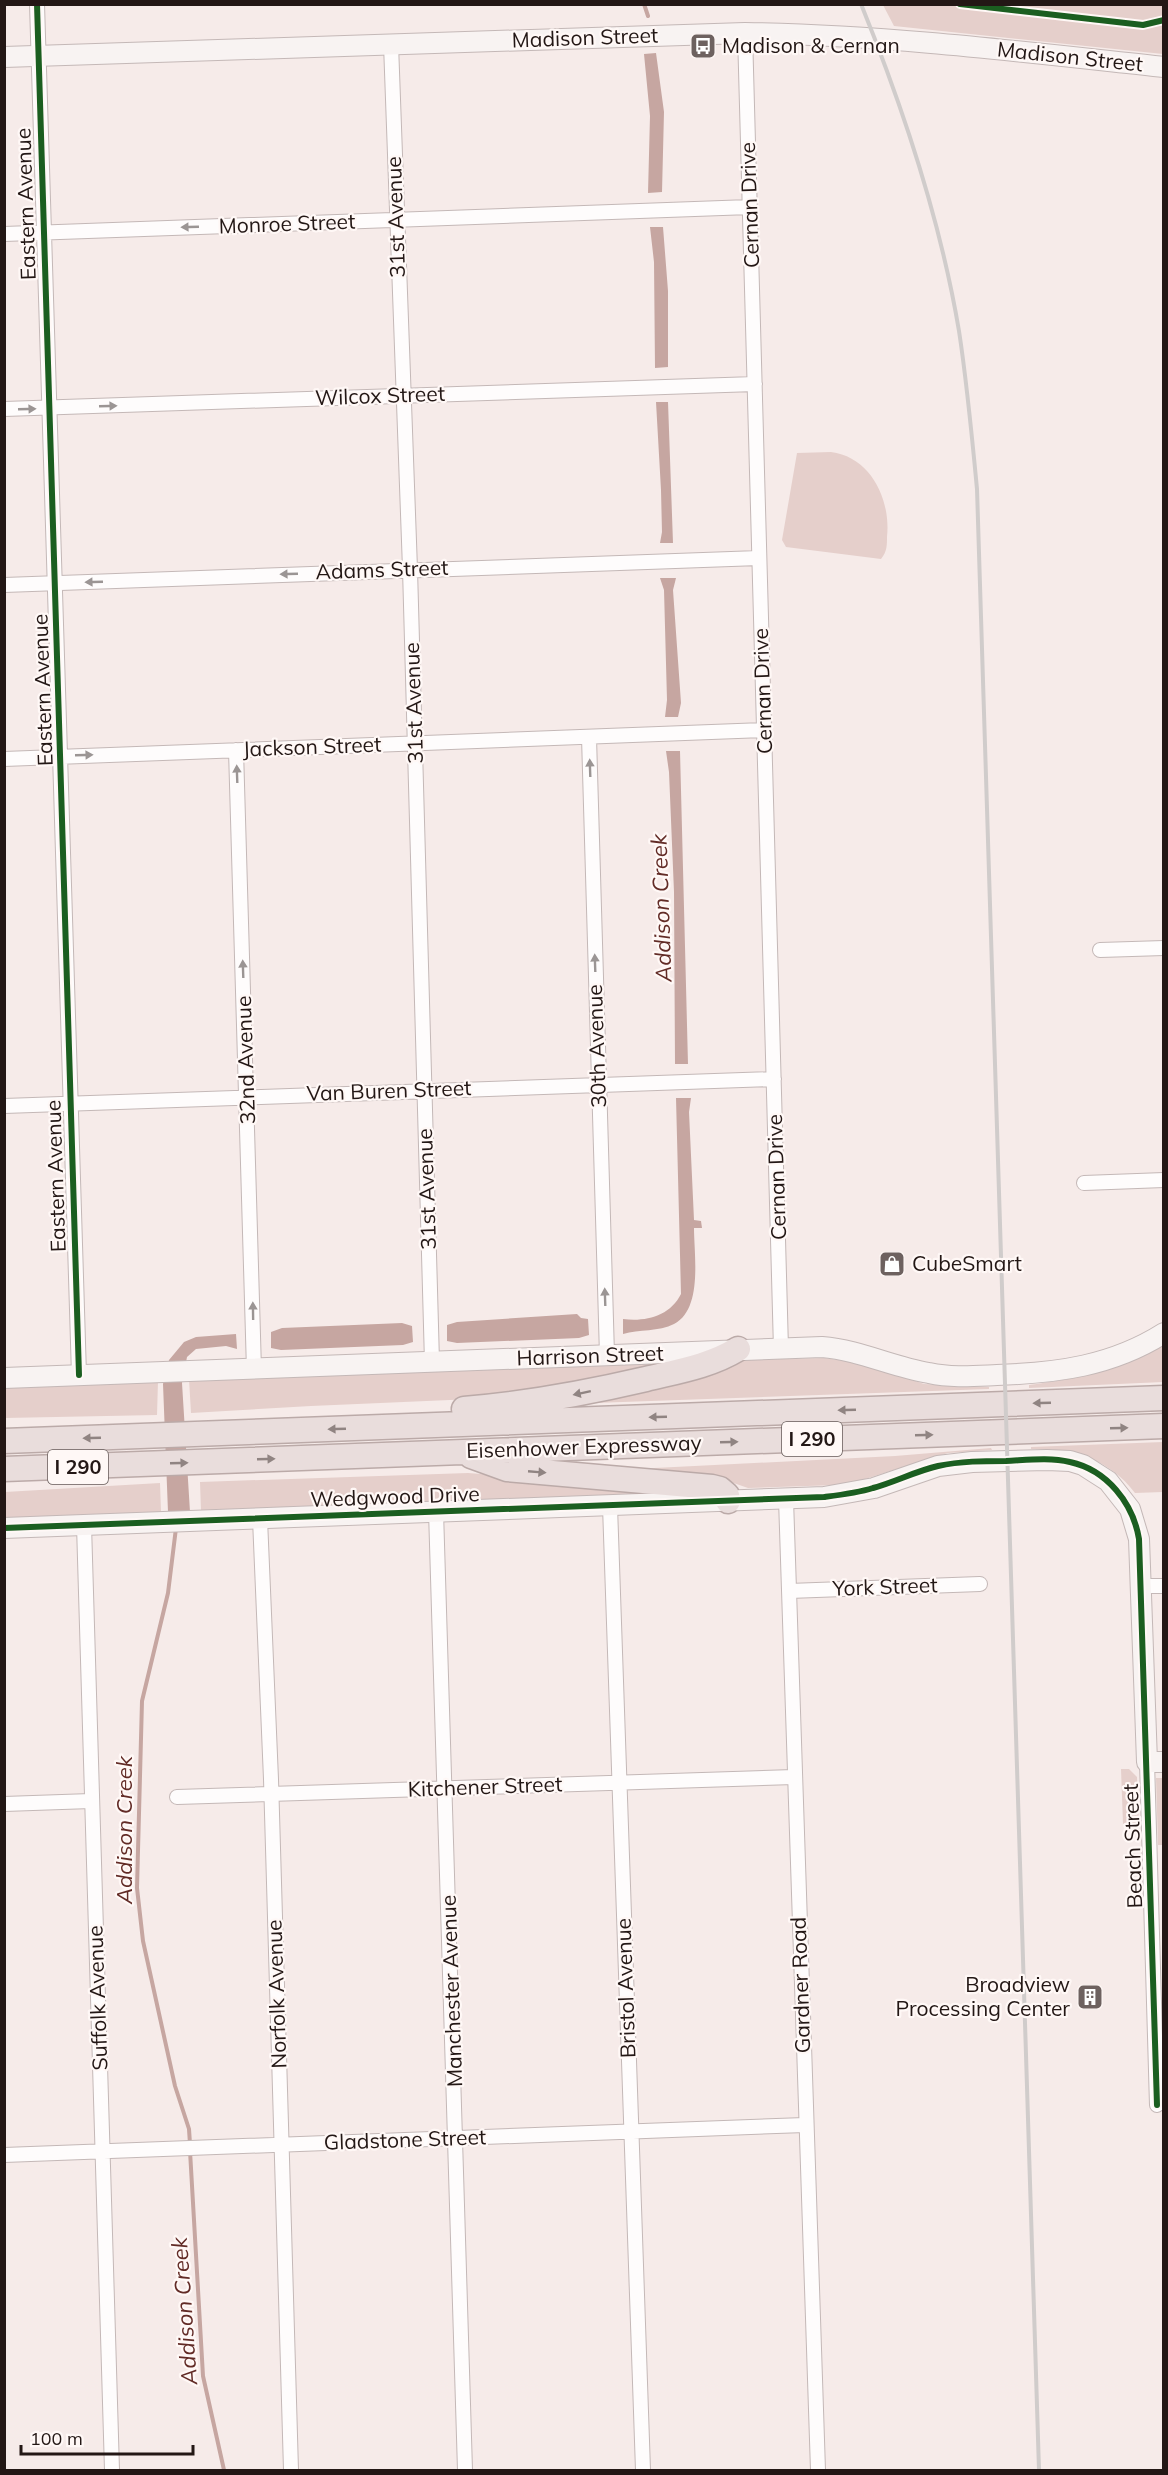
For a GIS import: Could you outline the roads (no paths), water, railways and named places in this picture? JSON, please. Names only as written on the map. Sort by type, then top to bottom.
[{"type":"highway","points":[[378,1427],[431,1411],[523,1403],[618,1385],[705,1365],[738,1350]]},
{"type":"highway","name":"Eisenhower Expressway","points":[[4,1441],[1164,1398]]},
{"type":"highway","name":"Eisenhower Expressway","points":[[4,1469],[1164,1426]]},
{"type":"highway","points":[[460,1452],[507,1469],[712,1487],[720,1489],[727,1495],[728,1501]]},
{"type":"highway","points":[[4,1483],[45,1481],[81,1466]]},
{"type":"street","name":"Eastern Avenue","points":[[37,4],[79,1375]]},
{"type":"street","name":"Madison Street","points":[[4,57],[745,33],[859,36],[935,42],[1164,67]]},
{"type":"street","name":"Cernan Drive","points":[[745,33],[781,1349]]},
{"type":"street","name":"31st Avenue","points":[[391,44],[410,569],[432,1362]]},
{"type":"street","name":"Monroe Street","points":[[4,234],[750,207]]},
{"type":"street","name":"Wilcox Street","points":[[4,409],[755,384]]},
{"type":"street","name":"Adams Street","points":[[4,585],[759,558]]},
{"type":"street","name":"Jackson Street","points":[[4,759],[764,730]]},
{"type":"street","name":"30th Avenue","points":[[589,737],[607,1355]]},
{"type":"street","name":"32nd Avenue","points":[[236,750],[254,1370]]},
{"type":"street","points":[[1100,951],[1164,948]]},
{"type":"street","name":"Van Buren Street","points":[[4,1106],[774,1079]]},
{"type":"street","points":[[1084,1183],[1164,1180]]},
{"type":"street","name":"Harrison Street","points":[[4,1378],[781,1349],[842,1349],[944,1376],[1034,1374],[1093,1365],[1134,1350],[1164,1333]]},
{"type":"street","name":"Beach Street","points":[[786,1499],[851,1494],[938,1466],[956,1463],[1047,1460],[1070,1461],[1089,1468],[1108,1481],[1130,1509],[1137,1529],[1155,1762],[1157,2105]]},
{"type":"street","name":"Wedgwood Drive","points":[[4,1528],[786,1499]]},
{"type":"street","name":"Gardner Road","points":[[786,1499],[818,2470]]},
{"type":"street","name":"Bristol Avenue","points":[[610,1506],[643,2470]]},
{"type":"street","name":"Manchester Avenue","points":[[435,1511],[446,1789],[465,2470]]},
{"type":"street","name":"Norfolk Avenue","points":[[260,1519],[272,1795],[291,2470]]},
{"type":"street","name":"Suffolk Avenue","points":[[84,1525],[112,2470]]},
{"type":"street","name":"York Street","points":[[789,1591],[980,1584]]},
{"type":"street","points":[[1142,1586],[1164,1586]]},
{"type":"street","name":"Kitchener Street","points":[[177,1797],[794,1777]]},
{"type":"street","points":[[4,1804],[92,1801]]},
{"type":"street","name":"Gladstone Street","points":[[4,2156],[805,2125]]},
{"type":"waterway","name":"Addison Creek","points":[[644,4],[648,16]]},
{"type":"waterway","name":"Addison Creek","points":[[176,1528],[168,1593],[142,1701],[137,1888],[143,1941],[175,2086],[189,2129],[190,2144]]},
{"type":"waterway","name":"Addison Creek","points":[[190,2151],[203,2376],[224,2470]]},
{"type":"railway","points":[[861,4],[906,124],[942,247],[962,351],[977,489],[1039,2470]]},
{"type":"place","name":"Madison & Cernan","points":[[703,46]]},
{"type":"place","name":"CubeSmart","points":[[892,1264]]},
{"type":"place","name":"Broadview Processing Center","points":[[1090,1997]]}]
